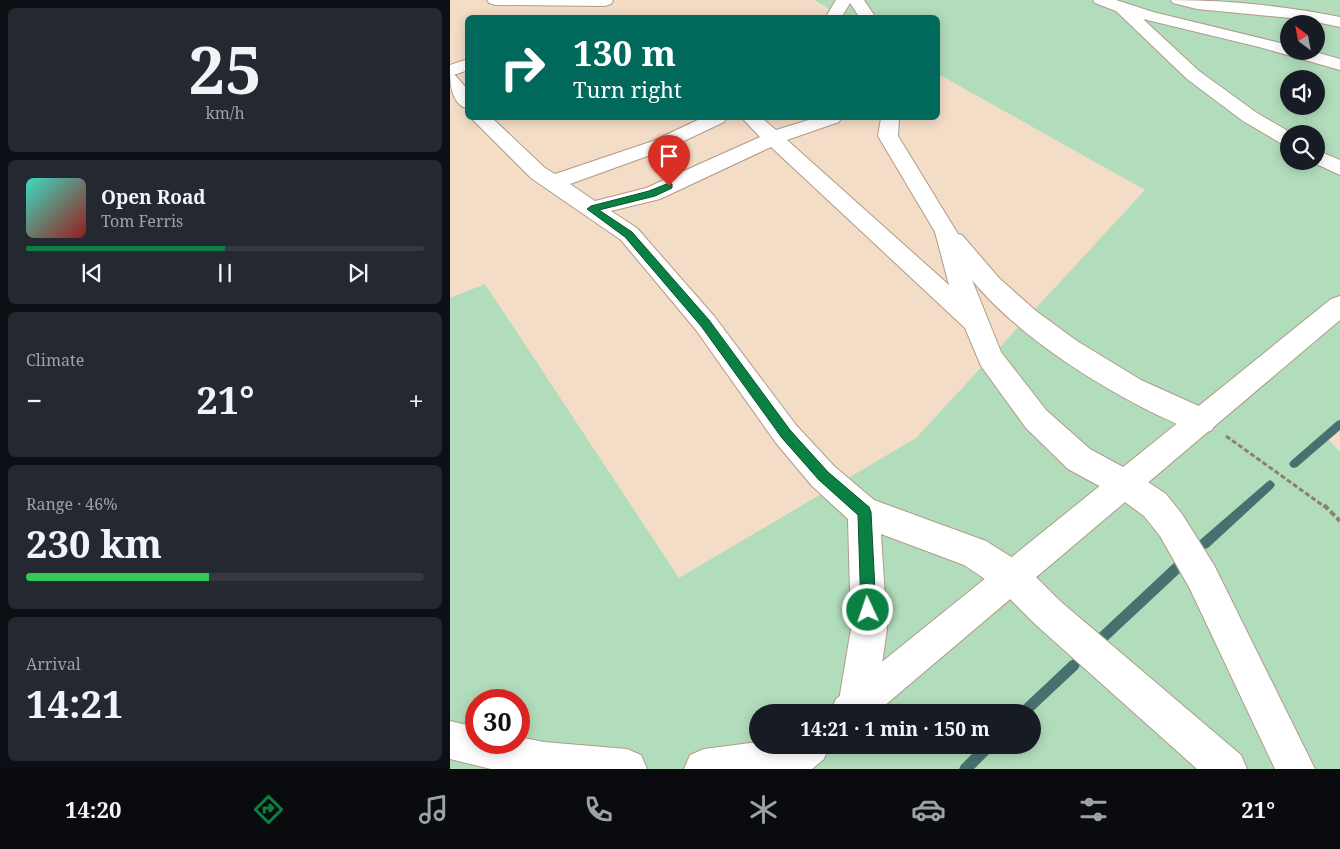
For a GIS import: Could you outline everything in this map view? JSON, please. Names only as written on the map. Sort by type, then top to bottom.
[{"type":"street","points":[[495,0],[605,0]]},
{"type":"street","points":[[577,15],[605,0]]},
{"type":"street","points":[[835,15],[844,0]]},
{"type":"street","points":[[856,0],[866,15]]},
{"type":"street","points":[[1101,0],[1147,17],[1204,31],[1255,40],[1280,47]]},
{"type":"street","points":[[1179,0],[1197,4],[1302,14],[1340,22]]},
{"type":"street","points":[[1123,9],[1193,75],[1250,117],[1280,135]]},
{"type":"street","points":[[1323,60],[1340,65]]},
{"type":"street","points":[[450,71],[465,65]]},
{"type":"street","points":[[450,80],[465,99]]},
{"type":"street","points":[[483,120],[538,173],[629,234],[705,323],[786,434],[823,476],[864,512],[974,553],[1012,578],[1070,632],[1228,769]]},
{"type":"street","points":[[552,183],[660,145],[713,120]]},
{"type":"street","points":[[753,120],[976,324]]},
{"type":"street","points":[[591,209],[652,194],[774,138],[826,120]]},
{"type":"street","points":[[890,120],[888,136],[946,232],[990,285],[1027,318],[1068,349],[1131,388],[1202,421]]},
{"type":"street","points":[[1325,160],[1340,168]]},
{"type":"street","points":[[946,232],[964,294],[990,358],[1036,419],[1079,459],[1125,484],[1155,505],[1171,525],[1202,577],[1295,769]]},
{"type":"street","points":[[859,704],[1340,306]]},
{"type":"street","points":[[854,704],[869,628],[864,512]]},
{"type":"street","points":[[450,740],[544,762],[627,769]]},
{"type":"street","points":[[704,769],[796,757]]},
{"type":"path","points":[[1202,421],[1246,449],[1318,500],[1340,521]]},
{"type":"green space","points":[[814,0],[1340,0],[1340,424],[1326,437],[1340,452],[1340,769],[450,769],[450,298],[485,284],[679,578],[916,438],[1145,190],[940,75],[940,15],[840,15]]},
{"type":"waterway","points":[[1294,464],[1340,424]]},
{"type":"waterway","points":[[1204,544],[1270,485]]},
{"type":"waterway","points":[[1103,637],[1179,566]]},
{"type":"waterway","points":[[1033,704],[1074,665]]},
{"type":"waterway","points":[[965,769],[981,754]]},
{"type":"route","points":[[669,186],[652,194],[591,209],[629,234],[705,323],[786,434],[823,476],[864,512],[868,610]]}]
